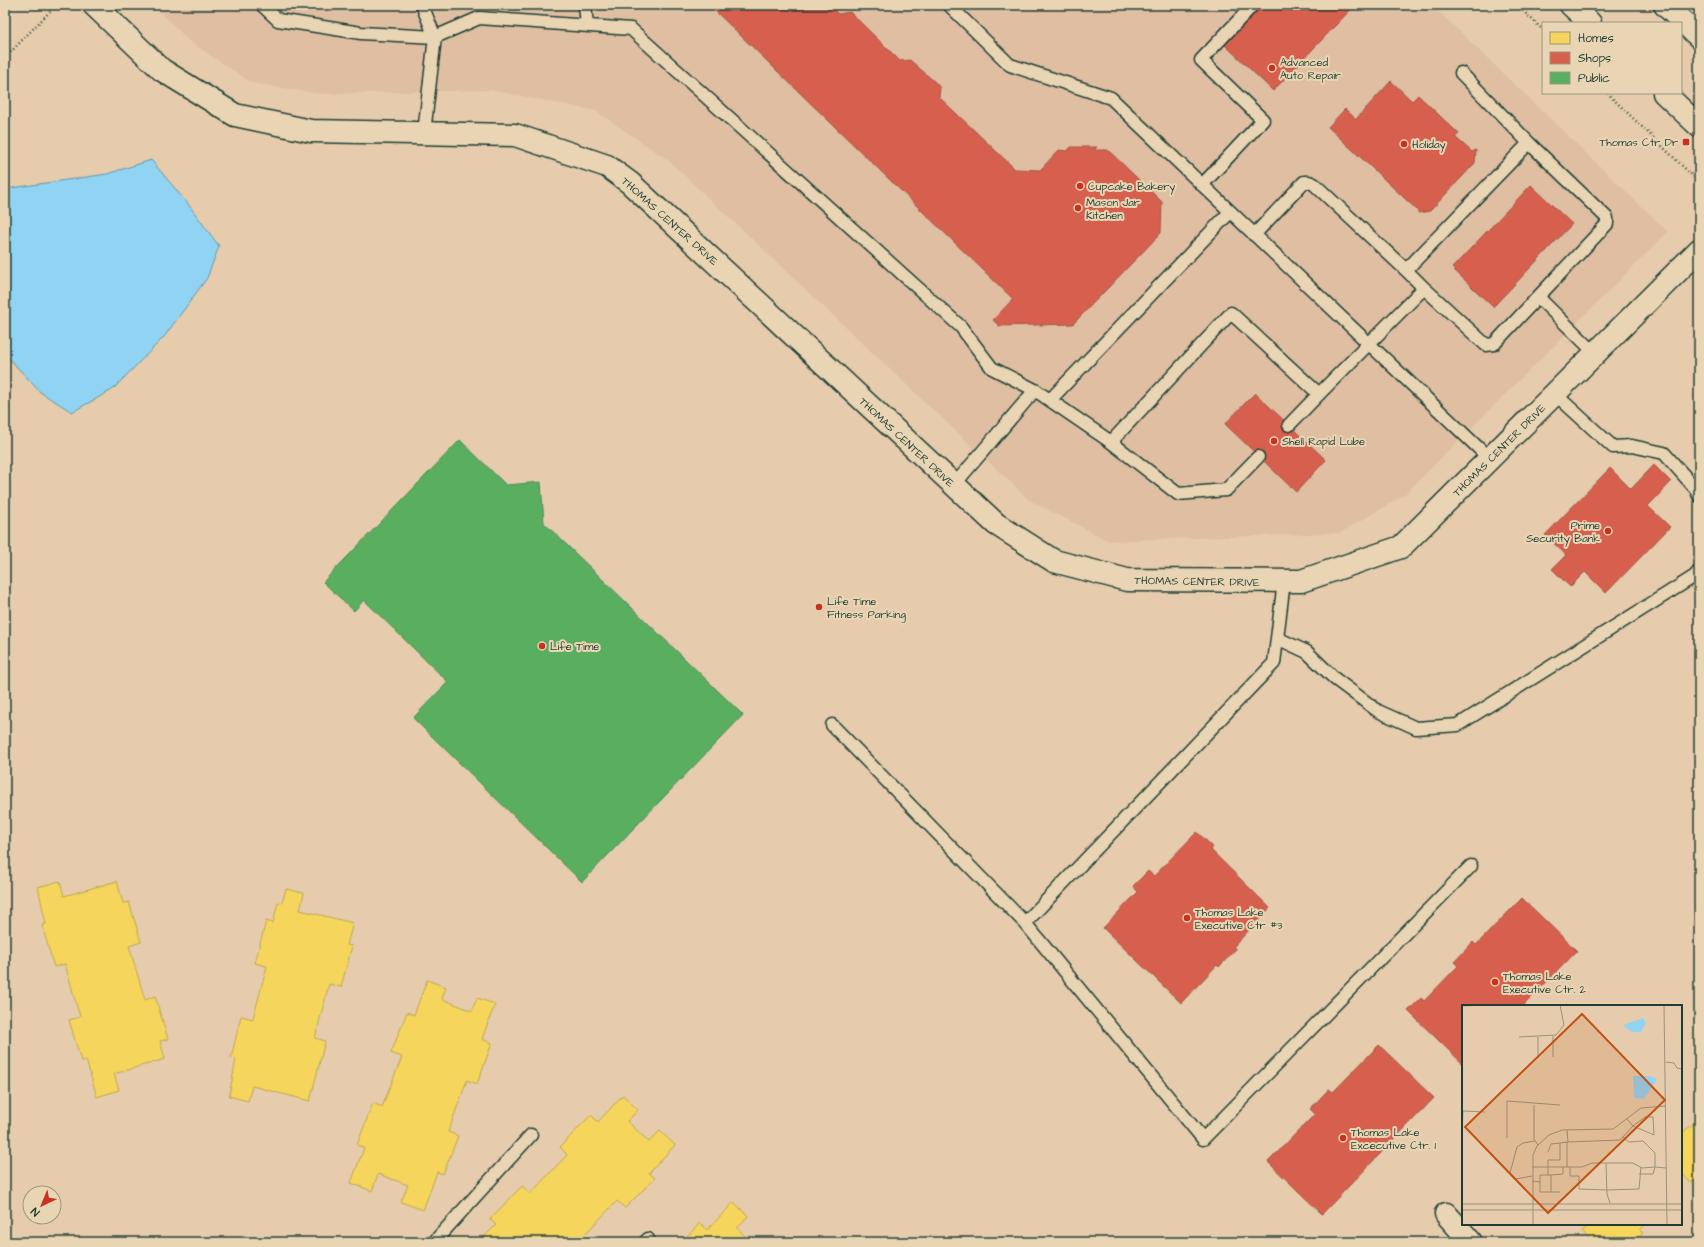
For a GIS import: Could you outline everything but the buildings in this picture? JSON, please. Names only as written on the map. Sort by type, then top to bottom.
[{"type":"street","name":"THOMAS CENTER DRIVE","points":[[94,5],[162,70],[235,115],[311,131],[515,135],[607,166],[630,183],[996,524],[1054,561],[1127,580],[1301,582],[1401,547],[1699,250]]},
{"type":"street","points":[[1572,5],[1589,22]]},
{"type":"street","points":[[1665,5],[1699,37]]},
{"type":"street","points":[[1665,94],[1699,126]]},
{"type":"street","points":[[1446,1214],[1471,1242]]},
{"type":"lane","points":[[262,5],[278,20],[361,33],[436,37],[479,18],[631,29],[961,328],[992,368],[1035,390],[1050,400],[1111,442],[1178,494],[1226,490],[1258,456]]},
{"type":"lane","points":[[422,5],[436,37],[424,133]]},
{"type":"lane","points":[[585,5],[587,26]]},
{"type":"lane","points":[[949,5],[1010,65],[1111,98],[1490,459]]},
{"type":"lane","points":[[1202,185],[1263,120],[1201,60],[1253,5]]},
{"type":"lane","points":[[1254,235],[1304,182],[1314,184],[1486,345],[1490,346],[1494,344],[1607,224],[1608,221],[1607,218],[1529,143],[1461,73]]},
{"type":"lane","points":[[1406,270],[1529,143]]},
{"type":"lane","points":[[1050,400],[1230,212]]},
{"type":"lane","points":[[1289,425],[1368,343],[1424,288]]},
{"type":"lane","points":[[1538,297],[1596,354]]},
{"type":"lane","points":[[1111,442],[1231,312],[1319,394]]},
{"type":"lane","points":[[954,485],[1035,390]]},
{"type":"lane","points":[[1556,394],[1613,448],[1632,446],[1664,453],[1696,489],[1699,496]]},
{"type":"lane","points":[[1277,638],[1307,652],[1335,679],[1378,711],[1416,728],[1458,724],[1695,576],[1699,571]]},
{"type":"lane","points":[[1025,922],[1274,663],[1284,581]]},
{"type":"lane","points":[[832,725],[1025,922],[1204,1139],[1471,866]]},
{"type":"lane","points":[[434,1242],[531,1135]]},
{"type":"path","points":[[5,58],[56,5]]},
{"type":"path","points":[[1518,5],[1542,29]]},
{"type":"path","points":[[1609,94],[1699,182]]},
{"type":"shaded area","points":[[154,5],[1432,5],[1668,232],[1404,495],[1340,533],[1109,541],[1029,500],[668,160],[596,111],[490,90],[320,94],[252,83],[189,41]]},
{"type":"water","points":[[151,160],[188,204],[219,246],[207,278],[164,337],[112,390],[72,412],[40,392],[5,354],[5,189],[107,174]]},
{"type":"place","name":"Advanced Auto Repair","points":[[1272,68]]},
{"type":"place","name":"Thomas Ctr Dr","points":[[1686,142]]},
{"type":"place","name":"Holiday","points":[[1404,144]]},
{"type":"place","name":"Cupcake Bakery","points":[[1080,186]]},
{"type":"place","name":"Mason Jar Kitchen","points":[[1078,208]]},
{"type":"place","name":"Shell Rapid Lube","points":[[1274,441]]},
{"type":"place","name":"Prime Security Bank","points":[[1608,531]]},
{"type":"place","name":"Life Time Fitness Parking","points":[[819,607]]},
{"type":"place","name":"Life Time","points":[[542,646]]},
{"type":"place","name":"Thomas Lake Executive Ctr #3","points":[[1187,918]]},
{"type":"place","name":"Thomas Lake Executive Ctr. 2","points":[[1495,982]]},
{"type":"place","name":"Thomas Lake Excecutive Ctr. 1","points":[[1343,1138]]}]
